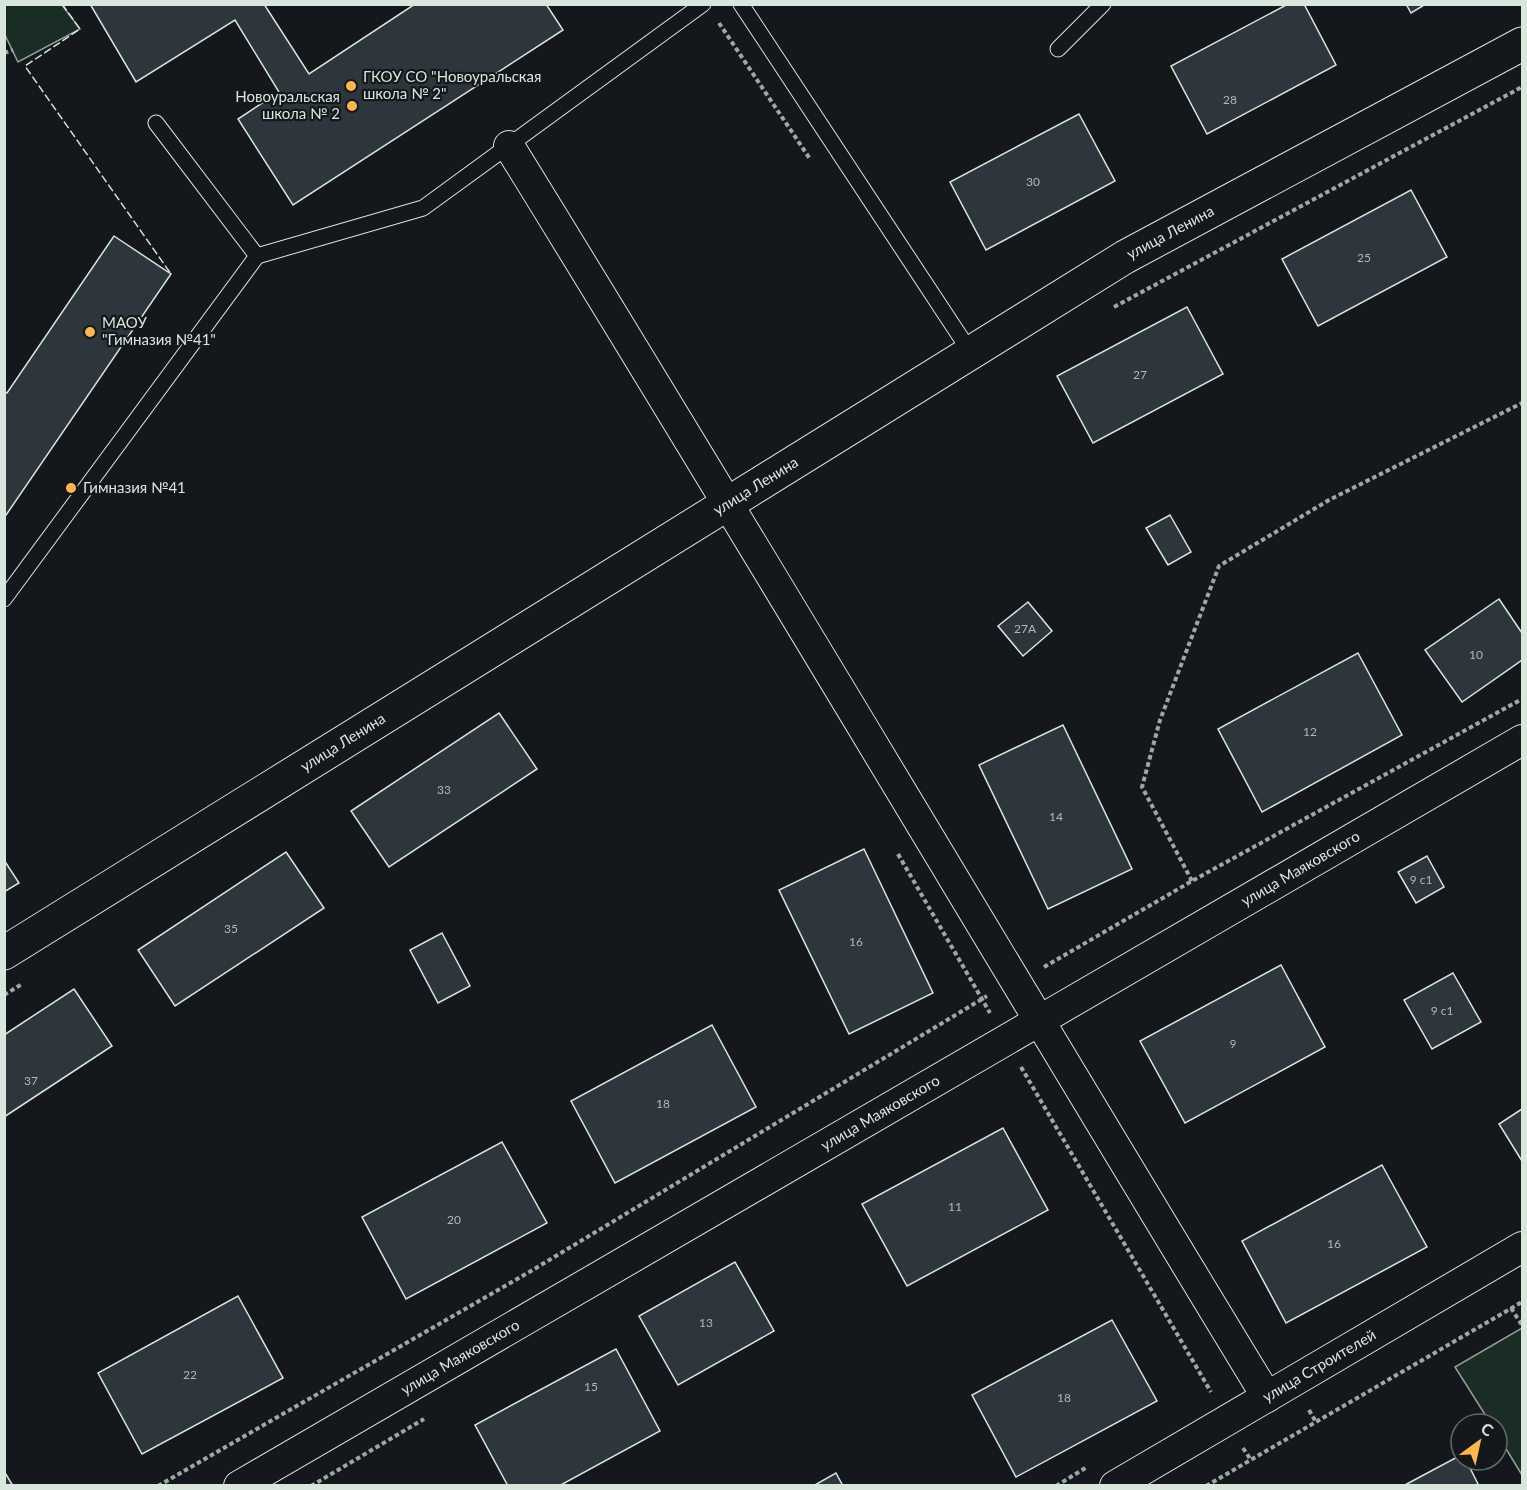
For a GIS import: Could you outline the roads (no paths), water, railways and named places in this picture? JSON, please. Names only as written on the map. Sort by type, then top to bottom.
[{"type":"main road","name":"улица Ленина","points":[[4,953],[1125,257],[1522,44]]},
{"type":"street","points":[[509,146],[730,503],[1039,1021],[1267,1397]]},
{"type":"street","name":"улица Маяковского","points":[[238,1485],[1522,740]]},
{"type":"street","name":"улица Строителей","points":[[1115,1485],[1522,1247]]},
{"type":"lane","points":[[4,599],[257,256],[423,208],[703,4]]},
{"type":"lane","points":[[741,4],[971,353]]},
{"type":"lane","points":[[1058,49],[1104,4]]},
{"type":"lane","points":[[156,123],[257,256]]},
{"type":"place","name":"ГКОУ СО \"Новоуральская школа № 2\"","points":[[351,86]]},
{"type":"place","name":"Новоуральская школа № 2","points":[[352,106]]},
{"type":"place","name":"МАОУ \"Гимназия №41\"","points":[[90,332]]},
{"type":"place","name":"Гимназия №41","points":[[71,488]]}]
